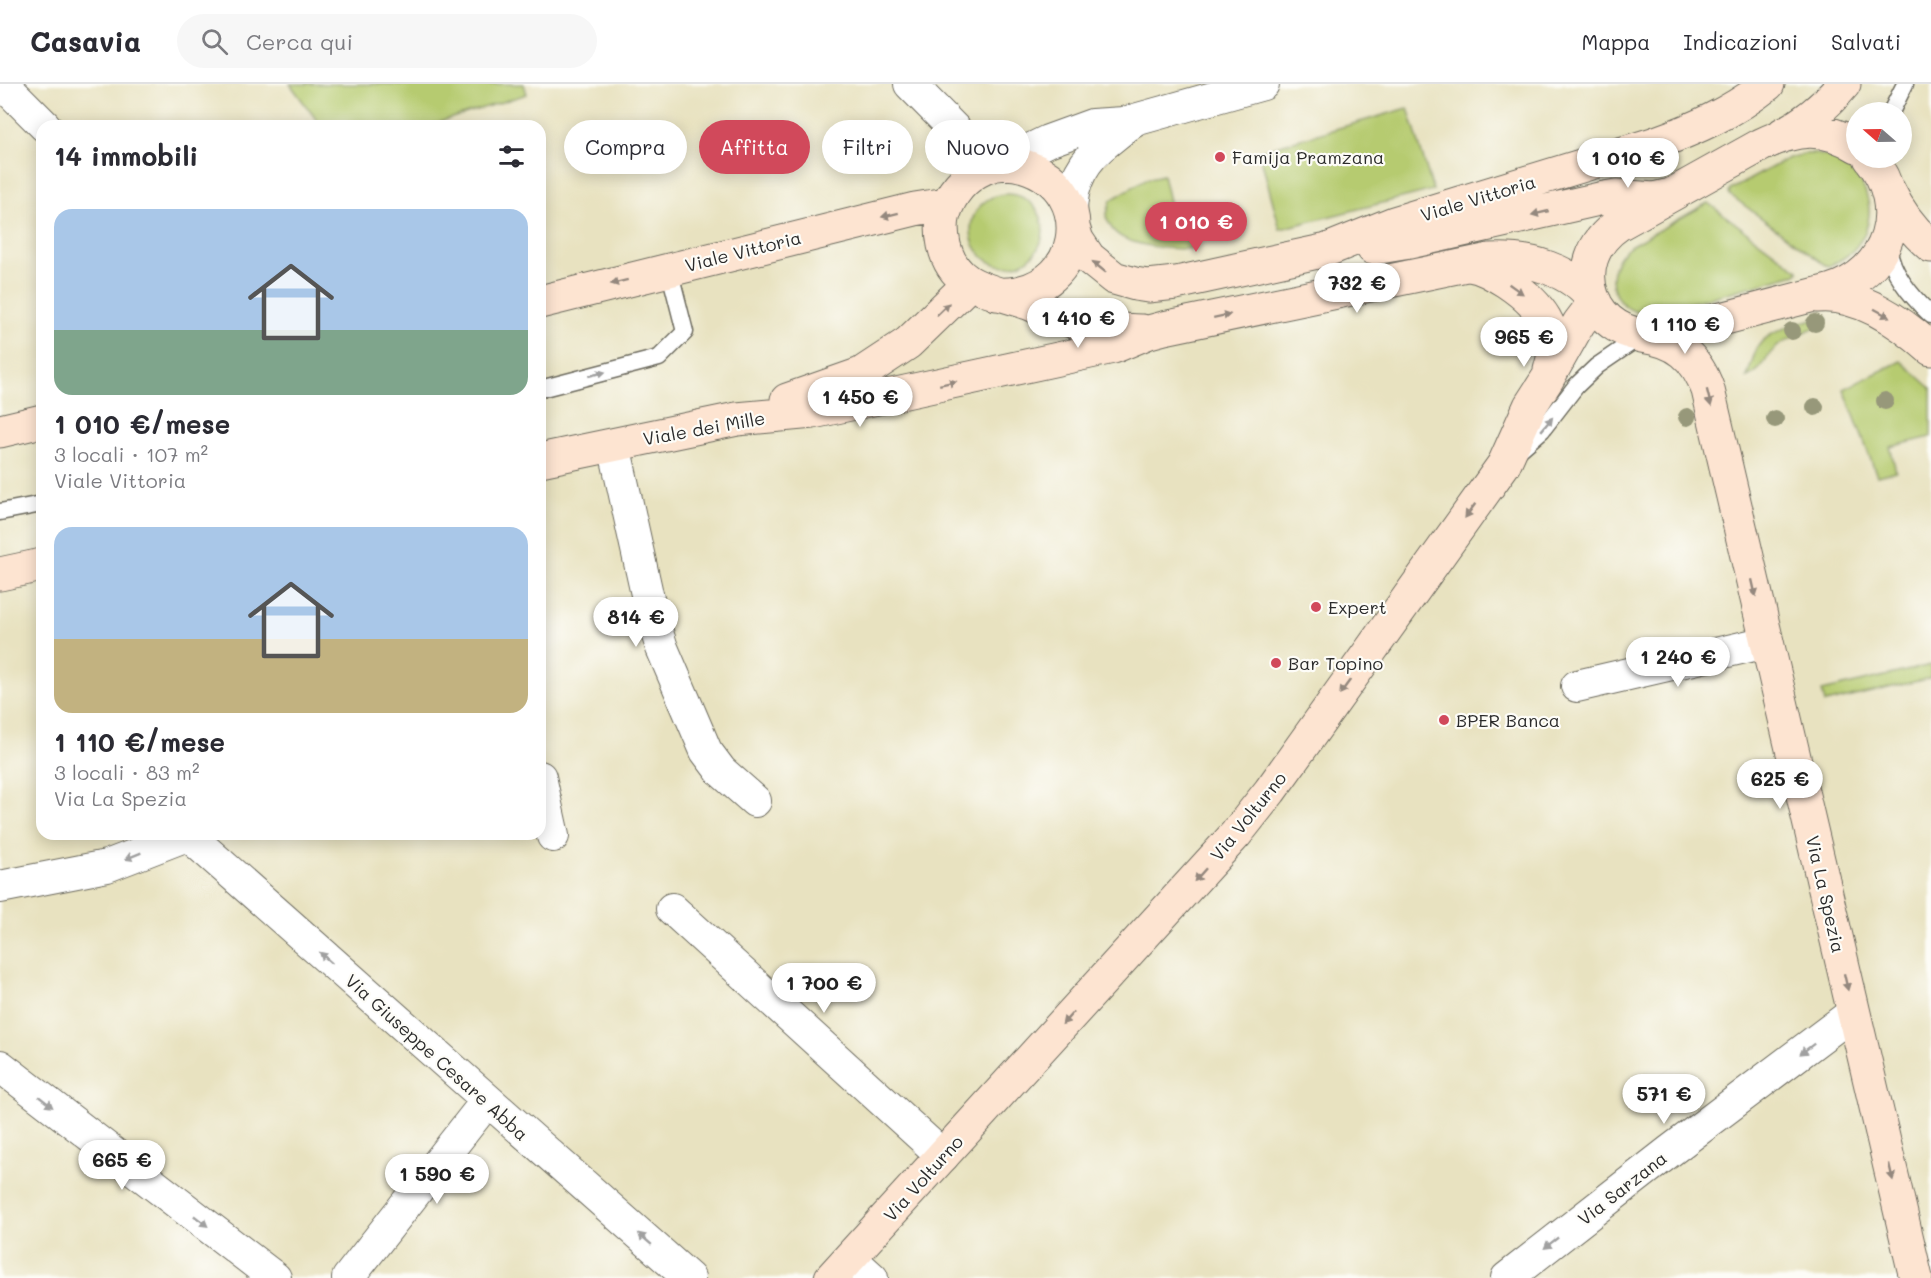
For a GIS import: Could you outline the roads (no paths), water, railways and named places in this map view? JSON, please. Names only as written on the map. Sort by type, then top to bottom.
[{"type":"main road","name":"Viale Vittoria","points":[[1072,220],[1077,240],[1089,258],[1114,278],[1148,286],[1176,283],[1318,253],[1394,223],[1653,144],[1707,123],[1739,105],[1767,84]]},
{"type":"main road","points":[[1595,302],[1589,283],[1590,263],[1598,244],[1611,229],[1800,124],[1831,92]]},
{"type":"main road","points":[[1772,140],[1797,132],[1823,132],[1846,140]]},
{"type":"main road","points":[[726,421],[861,374],[983,289],[1010,295],[1025,293],[1050,279],[1068,256],[1072,220],[1066,200],[1058,187],[1047,177],[1030,168]]},
{"type":"main road","points":[[1877,168],[1903,216],[1914,231],[1931,246]]},
{"type":"main road","points":[[977,174],[964,180],[954,191],[942,218],[942,233],[950,262],[983,289],[1097,328],[1140,331],[1164,328]]},
{"type":"main road","points":[[1641,336],[1660,335],[1842,287],[1863,273],[1880,253],[1889,228],[1888,189]]},
{"type":"main road","name":"Viale Vittoria","points":[[1318,253],[1400,244],[1599,199],[1616,196],[1654,199],[1679,190]]},
{"type":"main road","name":"Viale Vittoria","points":[[546,301],[915,209],[947,204]]},
{"type":"main road","name":"Viale dei Mille","points":[[546,459],[726,421],[813,412],[1105,349],[1164,328],[1464,265],[1504,259],[1542,265],[1578,284],[1614,325],[1641,336]]},
{"type":"main road","points":[[1464,265],[1481,268],[1502,279],[1525,295],[1544,315],[1552,332],[1554,349],[1548,378]]},
{"type":"main road","points":[[1806,297],[1833,296],[1874,309],[1909,330],[1931,349]]},
{"type":"main road","name":"Via Volturno","points":[[851,1271],[943,1156],[1204,870],[1270,791],[1504,464],[1530,406],[1579,322],[1595,302]]},
{"type":"main road","name":"Via La Spezia","points":[[1641,336],[1664,340],[1684,351],[1699,369],[1704,380],[1916,1278]]},
{"type":"main road","points":[[0,431],[36,422]]},
{"type":"main road","points":[[0,573],[36,566]]},
{"type":"street","points":[[3,84],[39,120]]},
{"type":"street","points":[[910,84],[950,120]]},
{"type":"street","points":[[1030,150],[1092,125],[1124,123],[1263,84]]},
{"type":"street","points":[[1072,220],[1073,190],[1082,167],[1125,126],[1136,120]]},
{"type":"street","points":[[614,445],[652,617],[662,648],[706,751],[721,771],[755,801]]},
{"type":"street","points":[[1577,686],[1767,642]]},
{"type":"street","points":[[546,804],[553,836]]},
{"type":"street","points":[[0,888],[107,866],[172,840]]},
{"type":"street","name":"Via Giuseppe Cesare Abba","points":[[194,840],[689,1278]]},
{"type":"street","points":[[672,909],[943,1156]]},
{"type":"street","name":"Via Sarzana","points":[[1507,1278],[1670,1151],[1854,1014]]},
{"type":"street","points":[[0,1066],[275,1278]]},
{"type":"street","points":[[348,1278],[487,1101]]},
{"type":"lane","points":[[1896,102],[1905,84]]},
{"type":"lane","points":[[1831,92],[1839,124],[1846,133]]},
{"type":"lane","points":[[1885,168],[1888,189]]},
{"type":"lane","points":[[1889,228],[1888,251],[1894,267],[1911,293],[1931,315]]},
{"type":"lane","points":[[546,386],[659,358],[685,332],[669,269]]},
{"type":"lane","points":[[1504,464],[1542,430],[1576,386],[1597,366],[1641,336]]},
{"type":"lane","points":[[0,512],[36,505]]},
{"type":"place","name":"Famija Pramzana","points":[[1220,157]]},
{"type":"place","name":"Expert","points":[[1316,607]]},
{"type":"place","name":"Bar Topino","points":[[1276,663]]},
{"type":"place","name":"BPER Banca","points":[[1444,720]]}]
